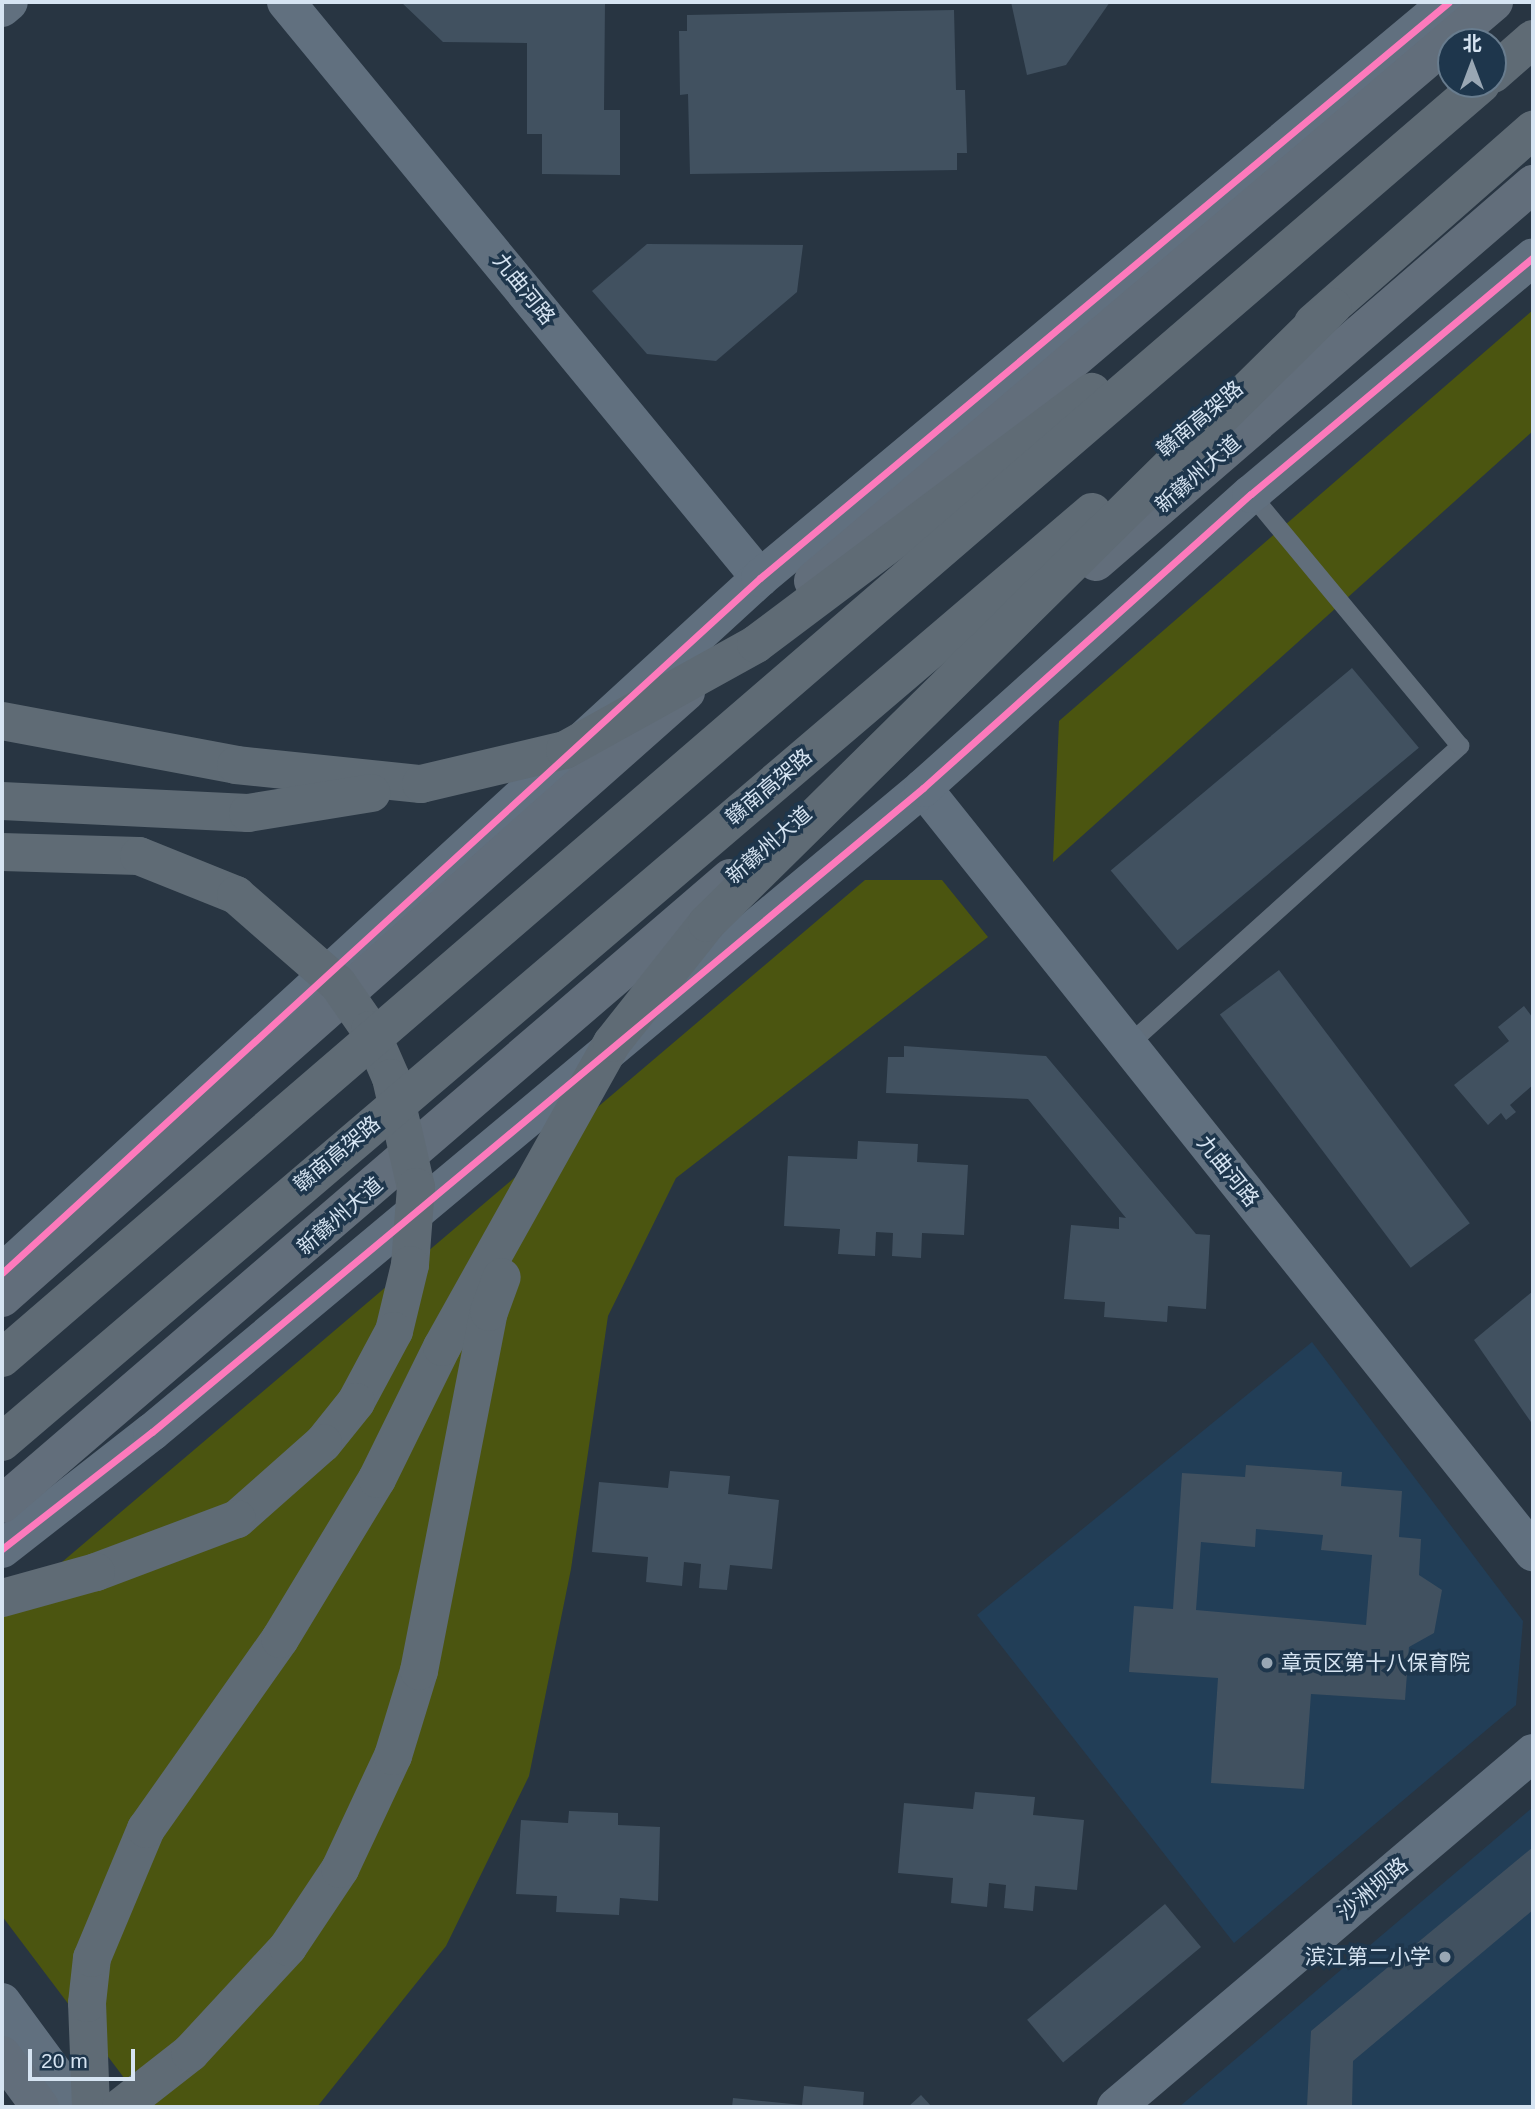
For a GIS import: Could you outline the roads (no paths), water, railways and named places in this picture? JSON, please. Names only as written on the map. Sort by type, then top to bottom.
[{"type":"highway","points":[[1507,62],[1533,39]]},
{"type":"highway","points":[[2,1358],[1465,98]]},
{"type":"highway","name":"赣南高架路","points":[[2,1442],[1332,307],[1533,130]]},
{"type":"highway","points":[[2,801],[248,813],[421,784],[565,750],[756,644],[1061,413],[1277,261]]},
{"type":"highway","points":[[91,2107],[87,2003],[92,1958],[145,1829],[287,1628],[377,1479],[442,1347],[536,1188],[612,1043],[706,923],[1332,307]]},
{"type":"highway","points":[[2,721],[236,765],[421,784]]},
{"type":"highway","points":[[2,852],[139,856],[236,895],[338,984],[370,1030],[391,1078],[416,1186],[410,1265],[394,1331],[356,1402],[323,1443],[237,1518],[96,1572],[2,1598]]},
{"type":"highway","points":[[121,2107],[190,2053],[288,1947],[340,1870],[393,1756],[429,1622],[489,1312],[536,1188]]},
{"type":"main road","points":[[2,1298],[755,631],[1494,2]]},
{"type":"main road","name":"新赣州大道","points":[[2,1504],[1533,184]]},
{"type":"main road","points":[[2,2055],[40,2107]]},
{"type":"street","points":[[2,8],[9,2]]},
{"type":"street","name":"九曲河路","points":[[286,2],[760,578]]},
{"type":"street","points":[[2,1273],[760,578],[1449,2]]},
{"type":"street","points":[[2,1549],[152,1432],[923,788],[1251,494],[1533,257]]},
{"type":"street","name":"九曲河路","points":[[923,788],[1126,1047],[1533,1552]]},
{"type":"street","name":"沙洲坝路","points":[[1116,2107],[1533,1753]]},
{"type":"street","points":[[2,2002],[79,2107]]},
{"type":"lane","points":[[1126,1047],[1460,746],[1251,494]]},
{"type":"place","name":"章贡区第十八保育院","points":[[1267,1663]]},
{"type":"place","name":"滨江第二小学","points":[[1445,1957]]}]
